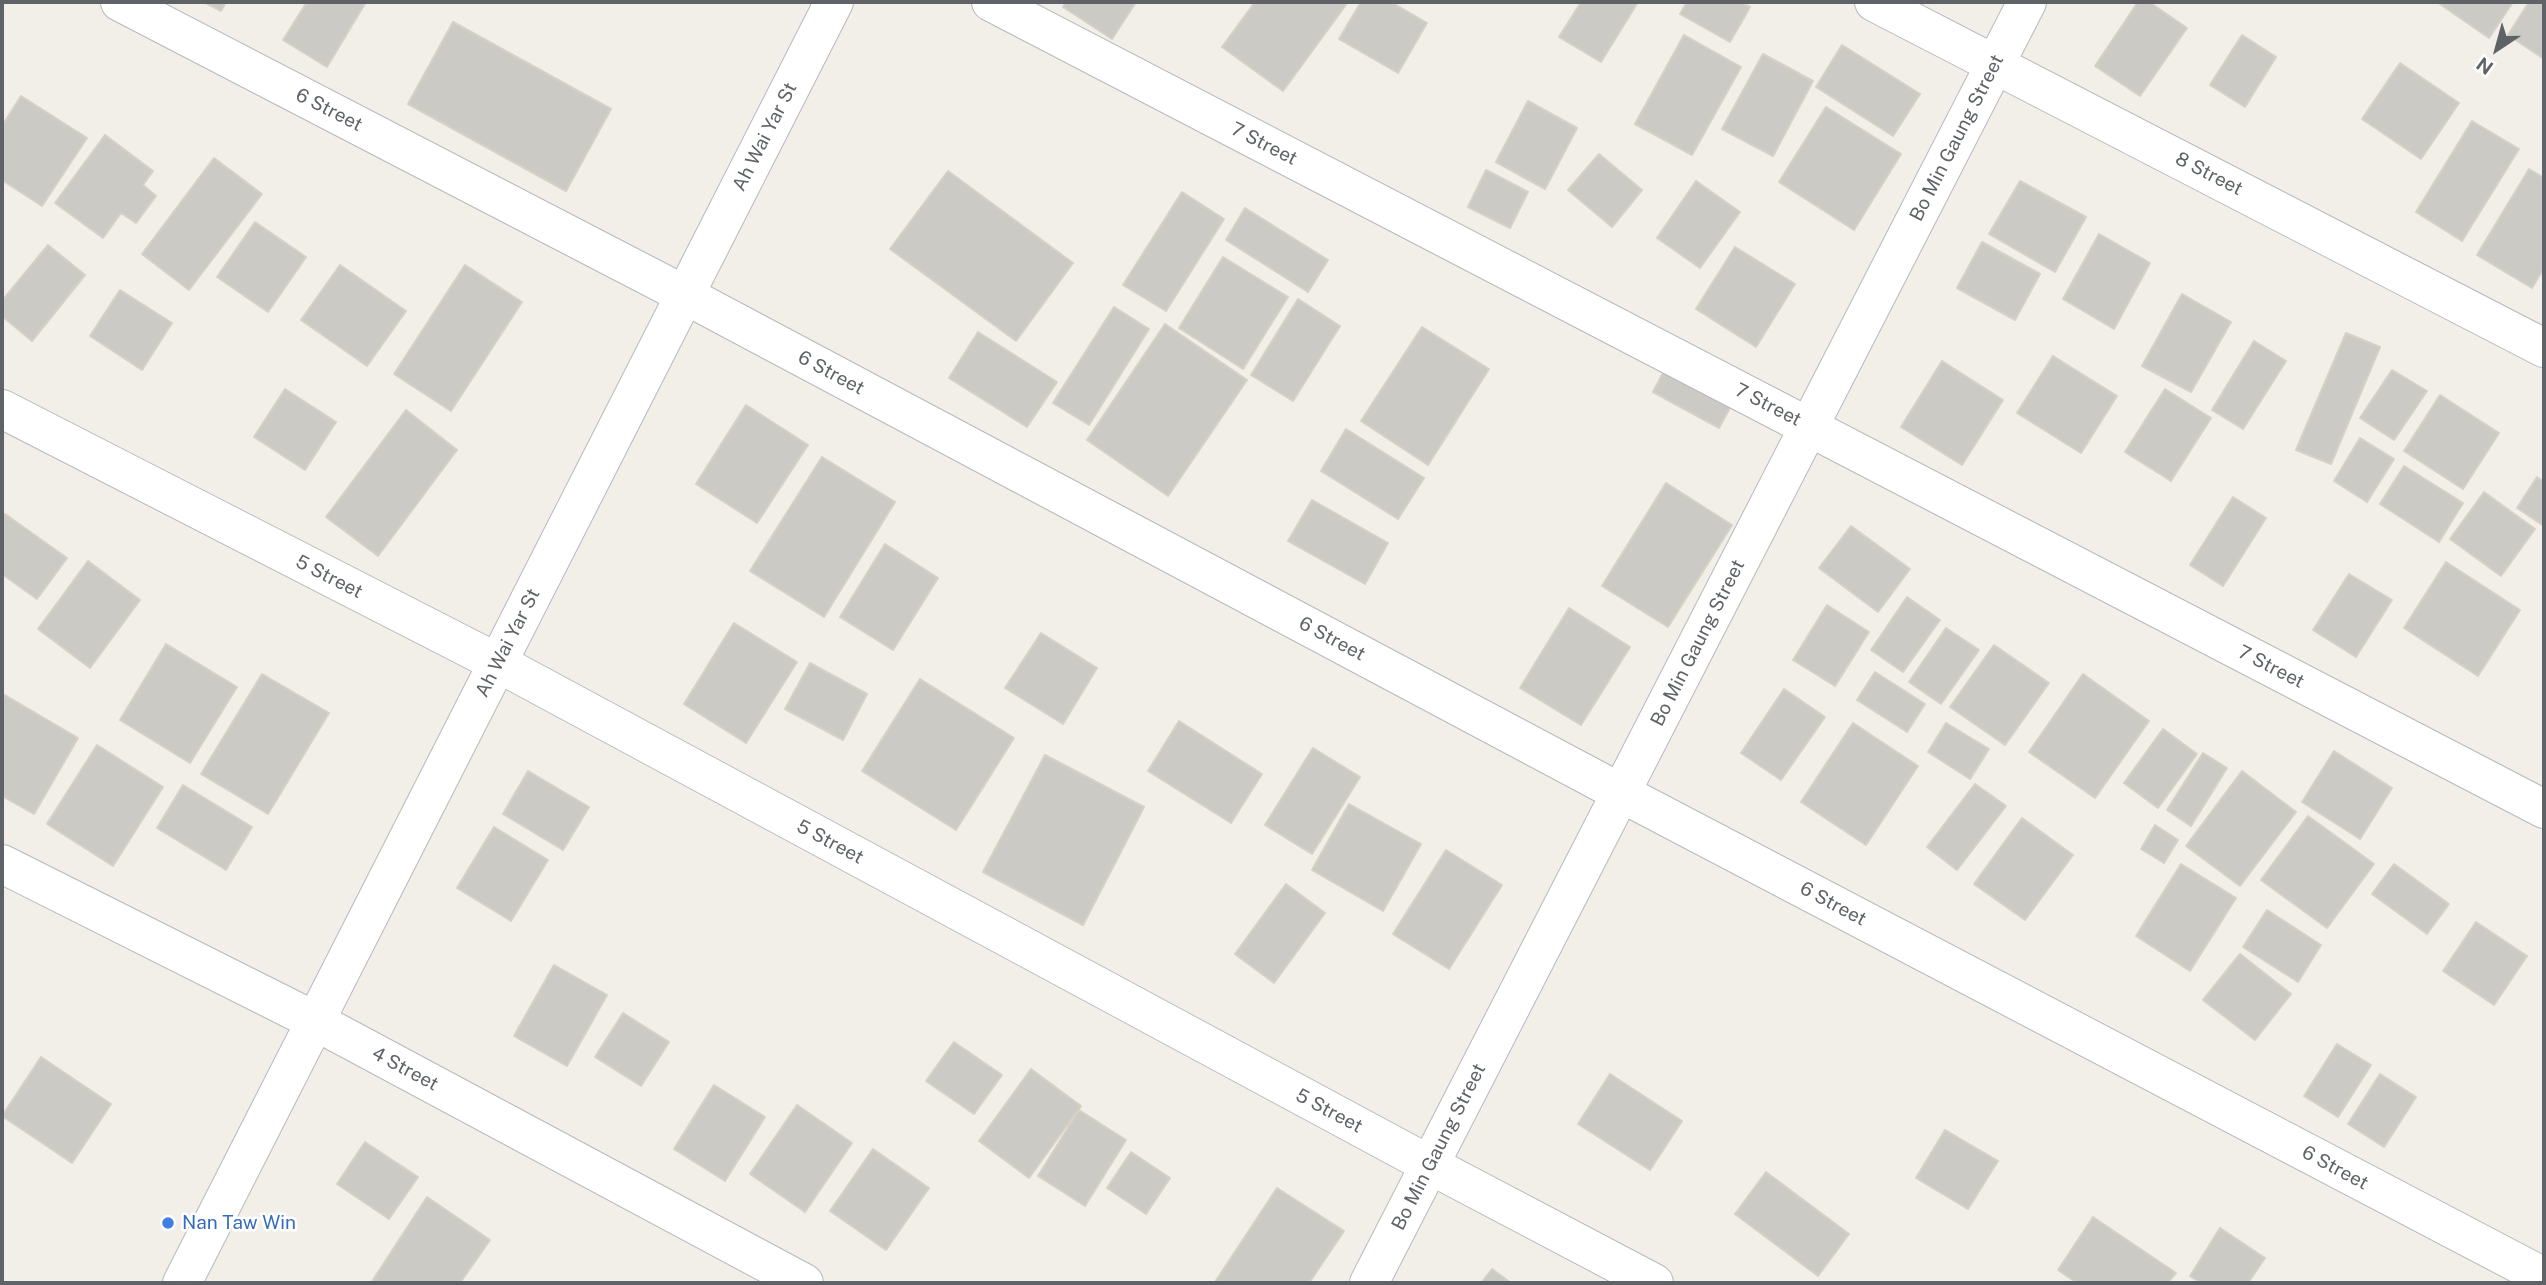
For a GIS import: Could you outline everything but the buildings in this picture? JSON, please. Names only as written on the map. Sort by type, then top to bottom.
[{"type":"street","name":"6 Street","points":[[120,2],[685,295],[1621,793],[2535,1268]]},
{"type":"street","name":"Ah Wai Yar St","points":[[182,1283],[834,2]]},
{"type":"street","name":"7 Street","points":[[991,2],[2544,809]]},
{"type":"street","name":"8 Street","points":[[1874,2],[2544,348]]},
{"type":"street","name":"Bo Min Gaung Street","points":[[1369,1283],[2027,2]]},
{"type":"street","name":"5 Street","points":[[2,410],[498,663],[1430,1166],[1654,1283]]},
{"type":"street","name":"4 Street","points":[[2,864],[316,1021],[804,1283]]},
{"type":"place","name":"Nan Taw Win","points":[[168,1223]]}]
